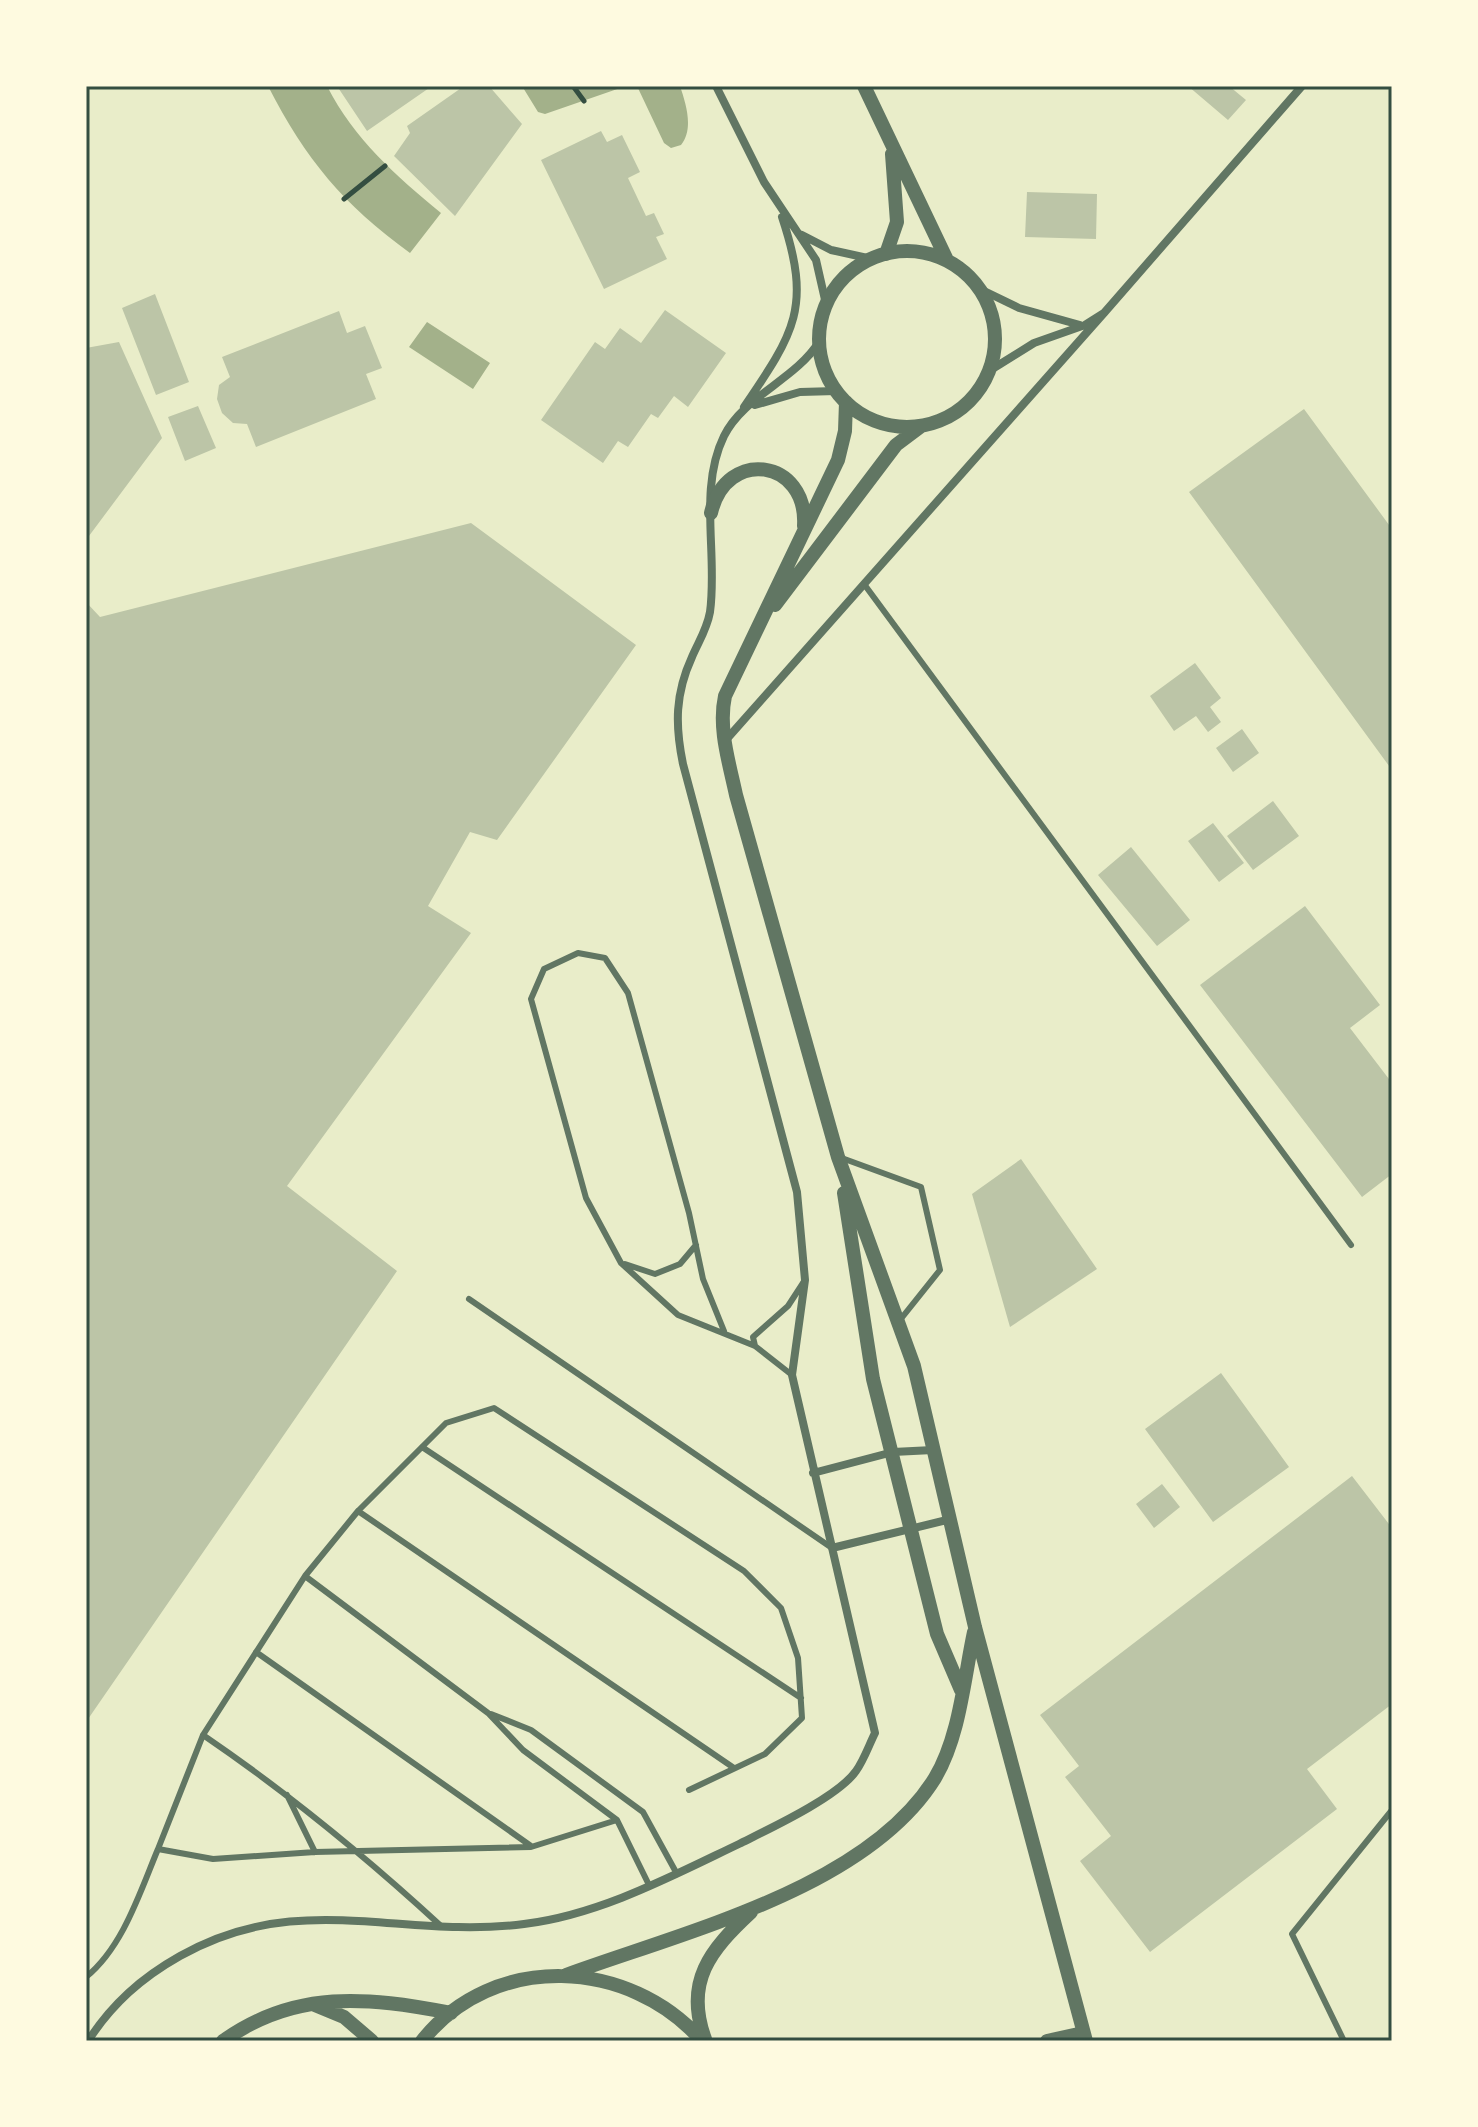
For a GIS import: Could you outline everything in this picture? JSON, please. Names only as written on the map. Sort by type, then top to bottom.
[{"type":"street","points":[[716,86],[778,205],[816,260],[826,304],[819,342],[824,368],[841,397],[845,431],[838,460],[725,696],[722,715],[725,742],[736,795],[838,1157],[914,1366],[975,1627],[1085,2037],[1047,2041]]},
{"type":"street","points":[[864,86],[947,260],[980,289],[1048,319],[1085,325]]},
{"type":"street","points":[[725,742],[1302,86]]},
{"type":"street","points":[[826,304],[842,280],[879,256],[897,222],[891,142]]},
{"type":"street","points":[[88,2041],[122,1996],[155,1970],[240,1928],[284,1920],[331,1919],[441,1926],[545,1922],[649,1885],[800,1814],[855,1773],[875,1733],[792,1375],[805,1280],[797,1192],[677,737],[678,695],[706,629],[710,608],[715,460],[735,421],[782,350],[797,309],[796,269],[778,205]]},
{"type":"street","points":[[792,226],[831,250],[879,256],[920,252],[947,260]]},
{"type":"street","points":[[980,289],[995,328],[989,371]]},
{"type":"street","points":[[750,407],[800,392],[841,397],[881,423],[902,427],[924,425],[951,416],[968,403],[989,371],[1034,343],[1085,325],[1104,313]]},
{"type":"street","points":[[735,421],[795,371],[819,342]]},
{"type":"street","points":[[754,632],[896,445],[924,425]]},
{"type":"street","points":[[711,513],[715,494],[723,483],[751,469],[767,470],[782,475],[802,498],[804,527],[799,540]]},
{"type":"street","points":[[838,1157],[873,1379],[937,1634],[961,1690]]},
{"type":"street","points":[[813,1473],[893,1452],[933,1450]]},
{"type":"street","points":[[832,1548],[951,1519]]},
{"type":"street","points":[[566,1975],[757,1906],[823,1876],[886,1835],[913,1808],[936,1776],[948,1748],[975,1627]]},
{"type":"street","points":[[704,2041],[695,2012],[701,1975],[723,1938],[757,1906]]},
{"type":"street","points":[[422,2041],[451,2013],[486,1992],[525,1978],[566,1975],[599,1978],[631,1988],[661,2004],[704,2041]]},
{"type":"street","points":[[223,2041],[282,2009],[343,1998],[385,2001],[451,2013]]},
{"type":"street","points":[[314,2005],[344,2017],[372,2041]]},
{"type":"lane","points":[[864,584],[1351,1245]]},
{"type":"lane","points":[[724,1331],[703,1279],[628,993],[605,958],[578,953],[544,969],[531,999],[586,1198],[621,1263],[678,1315],[755,1346],[792,1375]]},
{"type":"lane","points":[[838,1157],[921,1187],[940,1270],[898,1323]]},
{"type":"lane","points":[[621,1263],[655,1274],[680,1264],[696,1245]]},
{"type":"lane","points":[[755,1346],[753,1337],[788,1306],[805,1280]]},
{"type":"lane","points":[[469,1299],[832,1548]]},
{"type":"lane","points":[[86,1977],[99,1966],[130,1914],[203,1735],[305,1576],[358,1511],[446,1423],[494,1408],[744,1571],[781,1608],[798,1658],[802,1718],[765,1754],[689,1790]]},
{"type":"lane","points":[[422,1447],[801,1698]]},
{"type":"lane","points":[[358,1511],[734,1768]]},
{"type":"lane","points":[[305,1576],[488,1713],[523,1750],[617,1820],[649,1885]]},
{"type":"lane","points":[[256,1652],[531,1847]]},
{"type":"lane","points":[[488,1713],[531,1730],[643,1812],[677,1874]]},
{"type":"lane","points":[[203,1735],[285,1792],[358,1850],[441,1926]]},
{"type":"lane","points":[[285,1792],[315,1852]]},
{"type":"lane","points":[[1344,2041],[1292,1934],[1392,1810]]},
{"type":"lane","points":[[158,1849],[213,1859],[358,1850],[531,1847],[617,1820]]},
{"type":"path","points":[[573,86],[584,101]]},
{"type":"path","points":[[344,199],[385,166]]},
{"type":"shaded area","points":[[268,86],[327,86],[363,140],[392,171],[441,213],[410,253],[365,217],[328,179],[297,136]]},
{"type":"shaded area","points":[[522,86],[626,86],[545,114],[538,112]]},
{"type":"shaded area","points":[[637,86],[680,86],[688,124],[681,145],[671,148],[664,143]]},
{"type":"shaded area","points":[[427,322],[490,363],[473,389],[409,347]]},
{"type":"building","points":[[337,86],[432,86],[367,131]]},
{"type":"building","points":[[464,86],[489,86],[522,124],[455,216],[394,156],[410,133],[407,126]]},
{"type":"building","points":[[1188,86],[1229,86],[1246,100],[1228,120]]},
{"type":"building","points":[[601,131],[607,142],[622,135],[640,172],[628,178],[646,216],[654,213],[664,234],[656,237],[667,259],[604,289],[541,160]]},
{"type":"building","points":[[1027,192],[1097,194],[1096,239],[1025,237]]},
{"type":"building","points":[[155,294],[189,382],[156,395],[122,308]]},
{"type":"building","points":[[665,310],[726,353],[688,407],[674,396],[658,418],[651,414],[628,447],[618,441],[603,463],[541,420],[595,342],[605,349],[620,328],[641,343]]},
{"type":"building","points":[[339,311],[347,333],[365,326],[382,368],[366,374],[376,399],[256,447],[247,424],[233,423],[222,413],[217,399],[219,385],[230,377],[222,357]]},
{"type":"building","points":[[119,342],[162,438],[86,540],[86,348]]},
{"type":"building","points":[[198,406],[216,448],[185,461],[168,417]]},
{"type":"building","points":[[1304,409],[1392,529],[1392,770],[1189,492]]},
{"type":"building","points":[[471,523],[636,645],[497,840],[470,832],[428,906],[471,933],[287,1186],[397,1271],[86,1722],[86,602],[100,617]]},
{"type":"building","points":[[1195,663],[1221,698],[1210,707],[1221,722],[1208,732],[1196,716],[1174,731],[1150,696]]},
{"type":"building","points":[[1242,729],[1259,753],[1233,772],[1216,748]]},
{"type":"building","points":[[1273,801],[1299,836],[1253,870],[1227,836]]},
{"type":"building","points":[[1213,823],[1244,863],[1219,882],[1188,841]]},
{"type":"building","points":[[1131,847],[1190,920],[1157,946],[1098,875]]},
{"type":"building","points":[[1305,906],[1380,1005],[1350,1028],[1392,1083],[1392,1174],[1362,1197],[1200,985]]},
{"type":"building","points":[[1021,1159],[1097,1269],[1010,1327],[972,1194]]},
{"type":"building","points":[[1221,1373],[1289,1467],[1213,1522],[1145,1429]]},
{"type":"building","points":[[1352,1476],[1392,1528],[1392,1704],[1307,1769],[1337,1809],[1150,1952],[1080,1861],[1111,1836],[1065,1777],[1079,1766],[1040,1715]]},
{"type":"building","points":[[1162,1484],[1180,1507],[1154,1528],[1136,1504]]}]
